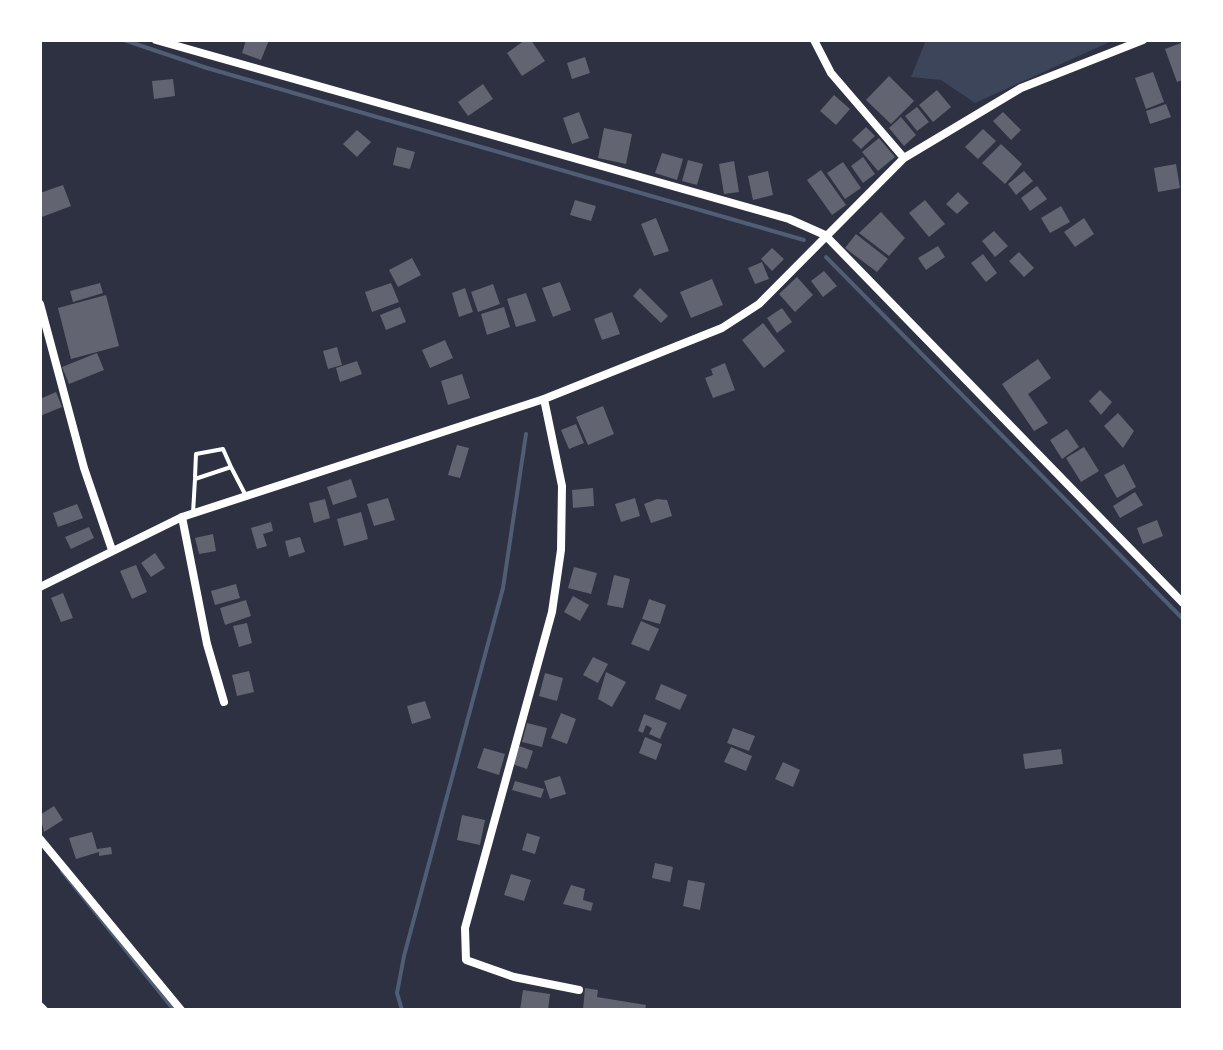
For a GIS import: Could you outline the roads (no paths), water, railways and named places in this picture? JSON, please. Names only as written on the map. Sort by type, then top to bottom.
[{"type":"street","points":[[156,40],[770,214],[825,235],[1183,603]]},
{"type":"street","points":[[814,40],[832,73],[904,158]]},
{"type":"street","points":[[40,587],[182,517],[544,399],[722,328],[759,304],[904,158],[1021,88],[1144,40]]},
{"type":"street","points":[[40,304],[84,468],[112,550]]},
{"type":"street","points":[[544,399],[562,486],[559,565],[552,612],[465,928],[466,960],[514,977],[579,990]]},
{"type":"street","points":[[182,517],[207,644],[224,702]]},
{"type":"street","points":[[40,840],[180,1010]]},
{"type":"lane","points":[[193,513],[196,454],[224,449],[246,496]]},
{"type":"lane","points":[[195,479],[231,467]]},
{"type":"waterway","points":[[124,40],[207,68],[804,240]]},
{"type":"waterway","points":[[826,257],[1183,619]]},
{"type":"waterway","points":[[402,1010],[397,993],[404,956],[503,588],[526,434]]},
{"type":"waterway","points":[[62,871],[174,1010]]}]
